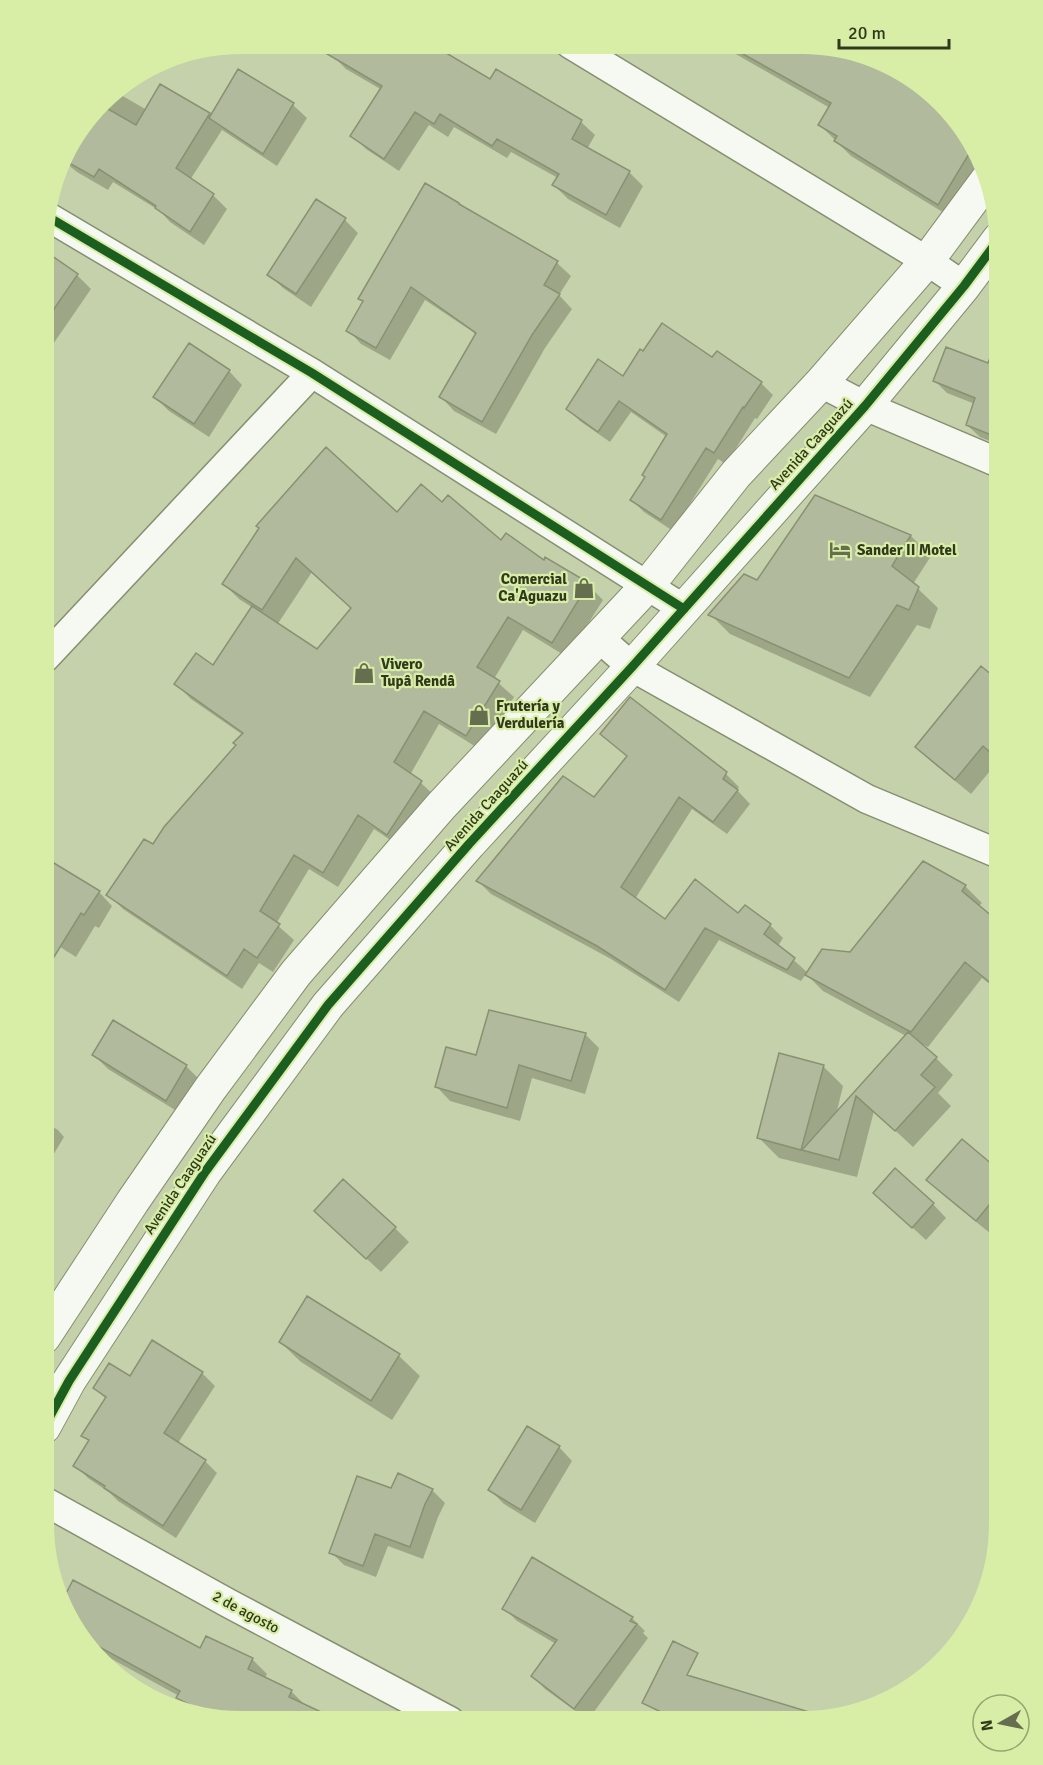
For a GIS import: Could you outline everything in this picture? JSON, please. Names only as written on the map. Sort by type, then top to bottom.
[{"type":"street","points":[[585,54],[927,261],[964,286]]},
{"type":"street","name":"Avenida Caaguazú","points":[[54,1322],[210,1089],[296,974],[441,806],[648,585],[736,474],[821,383],[927,261],[981,188]]},
{"type":"street","points":[[56,221],[312,372],[684,609]]},
{"type":"street","name":"Avenida Caaguazú","points":[[54,1409],[69,1381],[205,1172],[328,1005],[469,844],[632,667],[866,406],[989,252]]},
{"type":"street","points":[[54,648],[312,372]]},
{"type":"street","points":[[821,383],[866,406],[989,459]]},
{"type":"street","points":[[599,638],[632,667],[867,799],[989,850]]},
{"type":"street","name":"2 de agosto","points":[[54,1507],[228,1603],[433,1711]]},
{"type":"building","points":[[327,54],[448,54],[490,79],[496,69],[582,120],[572,139],[630,171],[606,215],[552,185],[559,174],[497,139],[492,146],[440,114],[434,124],[415,112],[384,159],[350,136],[382,86]]},
{"type":"building","points":[[743,54],[802,54],[850,60],[896,79],[916,93],[950,127],[968,156],[938,205],[834,141],[837,136],[818,125],[831,103]]},
{"type":"building","points":[[238,69],[294,103],[263,154],[209,118]]},
{"type":"building","points":[[160,84],[210,113],[176,168],[214,194],[190,232],[155,208],[156,206],[99,169],[94,177],[71,164],[93,127],[109,109],[136,125]]},
{"type":"building","points":[[425,183],[558,261],[544,285],[560,294],[532,335],[482,422],[439,397],[476,333],[411,287],[376,348],[346,331],[363,301],[358,299]]},
{"type":"building","points":[[316,199],[346,218],[296,294],[267,275]]},
{"type":"building","points":[[54,257],[78,274],[54,309]]},
{"type":"building","points":[[662,323],[712,357],[717,351],[762,382],[714,453],[706,448],[661,520],[630,500],[645,477],[642,475],[667,434],[619,401],[598,432],[566,409],[598,359],[623,376],[640,349],[643,351]]},
{"type":"building","points":[[189,343],[230,370],[194,424],[153,397]]},
{"type":"building","points":[[946,347],[988,363],[989,360],[989,434],[966,425],[975,398],[933,381]]},
{"type":"building","points":[[326,447],[397,512],[421,484],[442,502],[448,495],[501,540],[506,533],[544,560],[545,557],[589,583],[552,643],[508,617],[477,667],[500,681],[466,736],[424,711],[394,762],[422,781],[387,835],[358,815],[323,873],[294,855],[260,911],[280,924],[257,958],[244,949],[227,976],[106,895],[144,839],[153,844],[164,827],[236,745],[233,743],[243,733],[174,684],[196,653],[213,665],[252,606],[317,649],[351,608],[296,558],[262,610],[222,584],[259,528],[256,526]]},
{"type":"building","points":[[815,495],[911,535],[892,566],[919,587],[909,610],[897,605],[849,678],[708,615],[744,574],[757,580]]},
{"type":"building","points":[[981,666],[989,673],[989,751],[983,746],[955,780],[915,747]]},
{"type":"building","points":[[630,697],[727,772],[723,779],[738,790],[713,822],[679,797],[621,887],[665,919],[695,879],[738,913],[745,905],[771,924],[764,934],[795,958],[787,970],[705,928],[665,990],[597,946],[476,881],[563,776],[594,797],[627,756],[600,734]]},
{"type":"building","points":[[923,861],[966,885],[962,891],[989,914],[989,982],[965,962],[911,1032],[805,975],[822,949],[850,952]]},
{"type":"building","points":[[54,863],[100,891],[84,915],[81,913],[54,957]]},
{"type":"building","points":[[489,1010],[586,1033],[571,1081],[519,1065],[507,1108],[435,1087],[446,1047],[476,1055]]},
{"type":"building","points":[[113,1020],[187,1065],[166,1101],[92,1055]]},
{"type":"building","points":[[908,1032],[937,1057],[921,1075],[935,1087],[895,1131],[856,1096],[839,1160],[802,1150]]},
{"type":"building","points":[[779,1053],[824,1065],[801,1150],[757,1138]]},
{"type":"building","points":[[962,1139],[989,1162],[989,1205],[976,1221],[926,1180]]},
{"type":"building","points":[[895,1168],[934,1203],[912,1228],[873,1193]]},
{"type":"building","points":[[343,1179],[396,1227],[366,1259],[314,1211]]},
{"type":"building","points":[[307,1296],[400,1354],[371,1401],[279,1342]]},
{"type":"building","points":[[152,1340],[203,1372],[164,1433],[206,1460],[163,1526],[73,1466],[89,1440],[81,1436],[106,1397],[93,1388],[109,1363],[130,1376]]},
{"type":"building","points":[[527,1426],[560,1446],[521,1510],[488,1490]]},
{"type":"building","points":[[398,1473],[433,1489],[425,1504],[410,1547],[375,1534],[363,1566],[329,1553],[357,1476],[391,1488]]},
{"type":"building","points":[[532,1557],[633,1617],[630,1621],[637,1624],[574,1709],[531,1676],[557,1640],[502,1609]]},
{"type":"building","points":[[73,1580],[200,1648],[206,1636],[253,1658],[248,1669],[292,1690],[289,1697],[319,1711],[241,1711],[185,1702],[176,1698],[180,1691],[103,1649],[79,1618],[67,1592]]},
{"type":"building","points":[[673,1641],[698,1653],[687,1675],[805,1711],[659,1711],[642,1703]]},
{"type":"cycle path","points":[[56,221],[312,373],[684,609]]},
{"type":"cycle path","points":[[54,1409],[69,1381],[205,1172],[328,1005],[469,844],[632,667],[865,406],[989,252]]},
{"type":"place","name":"Sander II Motel","points":[[840,550]]},
{"type":"place","name":"Comercial Ca'Aguazu","points":[[584,588]]},
{"type":"place","name":"Vivero Tupâ Rendâ","points":[[364,673]]},
{"type":"place","name":"Frutería y Verdulería","points":[[479,715]]}]
